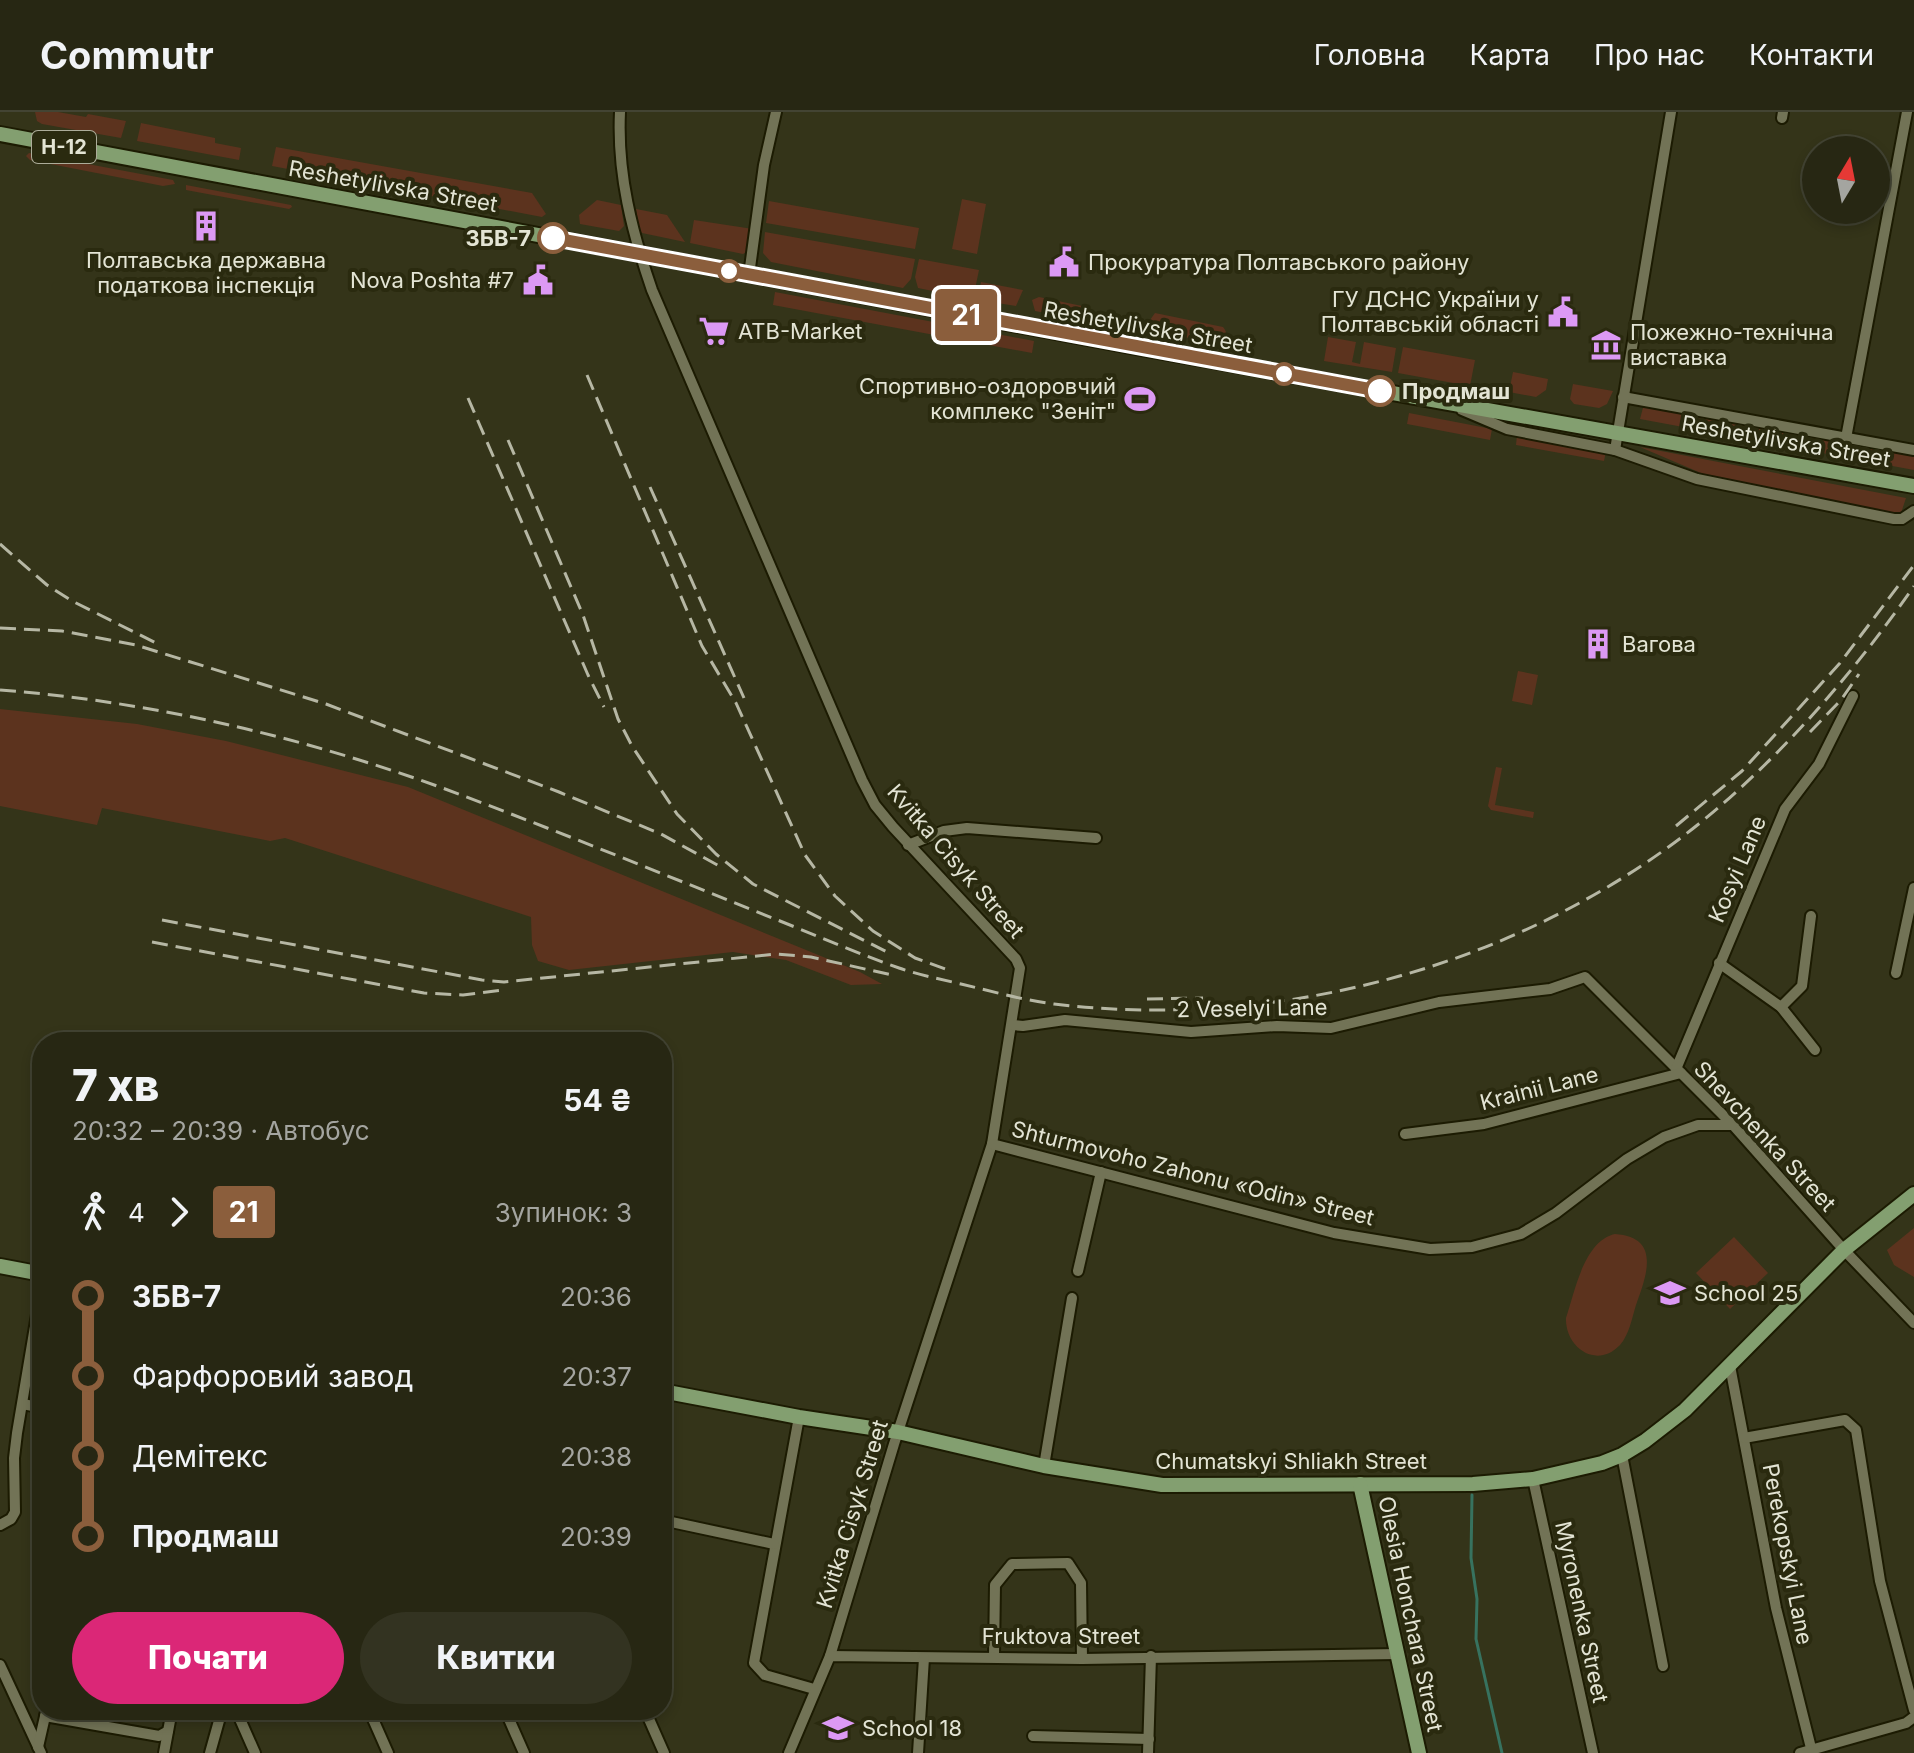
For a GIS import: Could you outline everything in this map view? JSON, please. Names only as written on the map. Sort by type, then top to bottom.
[{"type":"main road","name":"Reshetylivska Street","points":[[0,134],[749,275],[1913,486]]},
{"type":"main road","name":"Chumatskyi Shliakh Street","points":[[672,1393],[898,1432],[1044,1466],[1162,1485],[1473,1484],[1558,1475],[1622,1455],[1685,1410],[1844,1250],[1914,1194]]},
{"type":"main road","points":[[0,1266],[32,1272]]},
{"type":"main road","name":"Olesia Honchara Street","points":[[1360,1484],[1419,1753]]},
{"type":"street","name":"Kvitka Cisyk Street","points":[[620,112],[621,165],[631,226],[657,301],[862,780],[875,805],[908,845],[1018,963],[1020,979],[992,1144],[898,1432],[830,1656]]},
{"type":"street","points":[[749,275],[764,165],[776,112]]},
{"type":"street","points":[[1615,450],[1671,112]]},
{"type":"street","points":[[1846,438],[1907,112]]},
{"type":"street","points":[[1623,397],[1914,450]]},
{"type":"street","points":[[1443,402],[1507,429],[1615,450],[1722,486],[1894,519],[1902,519],[1914,511]]},
{"type":"street","name":"Kosyi Lane","points":[[1678,1071],[1719,963],[1785,809],[1819,764],[1853,696]]},
{"type":"street","points":[[908,845],[944,831],[967,828],[1096,838]]},
{"type":"street","points":[[1896,973],[1914,888]]},
{"type":"street","points":[[1781,1007],[1802,986],[1811,916]]},
{"type":"street","points":[[1719,963],[1781,1007],[1815,1050]]},
{"type":"street","name":"2 Veselyi Lane","points":[[1012,1025],[1065,1020],[1191,1032],[1277,1026],[1331,1028],[1439,1002],[1550,989],[1585,977]]},
{"type":"street","name":"Shevchenka Street","points":[[1585,977],[1733,1125],[1844,1250],[1914,1323]]},
{"type":"street","name":"Krainii Lane","points":[[1405,1134],[1484,1124],[1678,1071]]},
{"type":"street","name":"Shturmovoho Zahonu «Odin» Street","points":[[992,1144],[1334,1233],[1430,1249],[1472,1247],[1521,1234],[1556,1213],[1627,1159],[1664,1137],[1698,1125],[1733,1125]]},
{"type":"street","points":[[1078,1271],[1101,1172]]},
{"type":"street","points":[[1044,1466],[1072,1298]]},
{"type":"street","points":[[0,1525],[11,1519],[15,1512],[14,1458],[32,1348]]},
{"type":"street","name":"Perekopskyi Lane","points":[[1730,1366],[1806,1751]]},
{"type":"street","points":[[23,1404],[32,1406]]},
{"type":"street","points":[[799,1417],[754,1663],[765,1675],[814,1689]]},
{"type":"street","points":[[1744,1438],[1845,1420],[1856,1430],[1880,1581],[1914,1710]]},
{"type":"street","points":[[1622,1455],[1663,1666]]},
{"type":"street","name":"Myronenka Street","points":[[1533,1479],[1593,1753]]},
{"type":"street","points":[[672,1522],[774,1544]]},
{"type":"street","points":[[994,1656],[995,1585],[1012,1564],[1068,1563],[1081,1583],[1082,1659]]},
{"type":"street","name":"Fruktova Street","points":[[830,1656],[1082,1659],[1397,1654]]},
{"type":"street","points":[[789,1753],[830,1656]]},
{"type":"street","points":[[1148,1753],[1151,1656]]},
{"type":"street","points":[[918,1753],[924,1658]]},
{"type":"street","points":[[0,1665],[40,1750]]},
{"type":"street","points":[[1806,1751],[1906,1723],[1914,1717]]},
{"type":"street","points":[[40,1750],[44,1720]]},
{"type":"street","points":[[80,1720],[159,1736],[168,1731]]},
{"type":"street","points":[[164,1753],[170,1720]]},
{"type":"street","points":[[210,1753],[219,1720]]},
{"type":"street","points":[[240,1720],[255,1753]]},
{"type":"street","points":[[373,1720],[388,1753]]},
{"type":"street","points":[[509,1720],[524,1753]]},
{"type":"street","points":[[649,1720],[664,1753]]},
{"type":"street","points":[[1033,1736],[1149,1739]]},
{"type":"shaded area","points":[[35,112],[86,117],[88,114],[126,121],[121,138],[42,124],[37,121]]},
{"type":"shaded area","points":[[141,123],[215,138],[215,143],[241,148],[239,160],[137,141]]},
{"type":"shaded area","points":[[276,147],[532,193],[546,214],[542,217],[272,166]]},
{"type":"shaded area","points":[[29,153],[173,180],[175,184],[163,186],[30,160],[26,156]]},
{"type":"shaded area","points":[[186,185],[292,207],[289,209],[186,190]]},
{"type":"shaded area","points":[[962,199],[986,204],[977,254],[952,249]]},
{"type":"shaded area","points":[[597,200],[621,205],[624,226],[619,231],[580,224],[579,215]]},
{"type":"shaded area","points":[[769,201],[919,228],[915,249],[766,223]]},
{"type":"shaded area","points":[[636,209],[667,215],[685,242],[642,233]]},
{"type":"shaded area","points":[[694,220],[753,229],[748,251],[743,254],[690,243]]},
{"type":"shaded area","points":[[765,232],[915,259],[911,279],[903,288],[771,262],[763,253]]},
{"type":"shaded area","points":[[919,259],[979,270],[974,294],[967,298],[918,288],[915,277]]},
{"type":"shaded area","points":[[981,282],[1023,290],[1016,306],[985,301],[979,292]]},
{"type":"shaded area","points":[[775,292],[1034,341],[1032,353],[773,305]]},
{"type":"shaded area","points":[[1039,297],[1082,306],[1086,312],[1078,319],[1035,311],[1032,300]]},
{"type":"shaded area","points":[[1155,313],[1223,327],[1226,336],[1220,344],[1158,332],[1150,320]]},
{"type":"shaded area","points":[[1328,337],[1356,342],[1352,362],[1360,364],[1364,342],[1396,348],[1392,372],[1324,361]]},
{"type":"shaded area","points":[[1403,347],[1475,360],[1470,386],[1398,373]]},
{"type":"shaded area","points":[[1513,372],[1548,379],[1546,390],[1536,397],[1509,392]]},
{"type":"shaded area","points":[[1573,384],[1613,391],[1607,404],[1599,408],[1574,404],[1570,399]]},
{"type":"shaded area","points":[[1644,404],[1914,456],[1914,470],[1640,419]]},
{"type":"shaded area","points":[[1409,413],[1492,429],[1490,440],[1407,424]]},
{"type":"shaded area","points":[[1517,435],[1606,451],[1604,461],[1516,445]]},
{"type":"shaded area","points":[[1640,447],[1906,498],[1901,513],[1897,515],[1722,482]]},
{"type":"shaded area","points":[[1518,671],[1538,675],[1532,705],[1512,701]]},
{"type":"shaded area","points":[[0,709],[137,724],[226,741],[408,787],[860,972],[882,984],[851,985],[786,960],[733,952],[569,970],[538,961],[532,945],[531,917],[285,838],[270,841],[102,808],[97,825],[0,806]]},
{"type":"shaded area","points":[[1496,767],[1502,768],[1495,805],[1534,812],[1533,818],[1491,810],[1488,806]]},
{"type":"shaded area","points":[[1914,1228],[1914,1277],[1894,1265],[1887,1250]]},
{"type":"shaded area","points":[[1615,1234],[1640,1242],[1645,1250],[1644,1283],[1623,1341],[1611,1352],[1592,1355],[1576,1346],[1567,1329],[1566,1318],[1588,1257],[1604,1239]]},
{"type":"shaded area","points":[[1734,1237],[1768,1273],[1730,1309],[1696,1273]]},
{"type":"waterway","points":[[1472,1495],[1471,1558],[1477,1599],[1476,1639],[1502,1753]]},
{"type":"railway","points":[[587,375],[702,646],[736,703],[805,855],[835,896],[873,931],[915,958],[951,971]]},
{"type":"railway","points":[[468,398],[604,707]]},
{"type":"railway","points":[[508,440],[583,615],[618,719],[677,814],[716,854],[753,884],[889,953]]},
{"type":"railway","points":[[650,487],[744,698]]},
{"type":"railway","points":[[0,544],[47,585],[72,601],[158,644]]},
{"type":"railway","points":[[1676,826],[1742,771],[1840,663],[1914,565]]},
{"type":"railway","points":[[0,690],[177,714],[236,726],[351,758],[464,796],[869,957],[922,975],[1054,1004],[1142,1010],[1231,1007],[1319,995],[1406,974],[1490,945],[1571,908],[1647,862],[1718,808],[1772,758],[1847,675],[1914,586]]},
{"type":"railway","points":[[0,628],[62,631],[136,645],[326,704],[661,834],[721,867]]},
{"type":"railway","points":[[1810,732],[1841,700],[1859,674]]},
{"type":"railway","points":[[162,920],[504,982],[776,954],[811,957],[892,975]]},
{"type":"railway","points":[[152,942],[424,993],[463,995],[503,990]]},
{"type":"railway","points":[[1147,999],[1203,998]]},
{"type":"bus line","name":"21","points":[[553,238],[1380,391]]},
{"type":"place","name":"Полтавська державна податкова інспекція","points":[[206,226]]},
{"type":"place","name":"ЗБВ-7","points":[[553,238]]},
{"type":"place","name":"Прокуратура Полтавського району","points":[[1064,262]]},
{"type":"place","name":"Nova Poshta #7","points":[[538,280]]},
{"type":"place","name":"ГУ ДСНС України у Полтавській області","points":[[1563,312]]},
{"type":"place","name":"ATB-Market","points":[[714,331]]},
{"type":"place","name":"Пожежно-технічна виставка","points":[[1606,345]]},
{"type":"place","name":"Продмаш","points":[[1380,391]]},
{"type":"place","name":"Спортивно-оздоровчий комплекс \"Зеніт\"","points":[[1140,399]]},
{"type":"place","name":"Вагова","points":[[1598,644]]},
{"type":"place","name":"School 25","points":[[1670,1293]]},
{"type":"place","name":"School 18","points":[[838,1728]]}]
